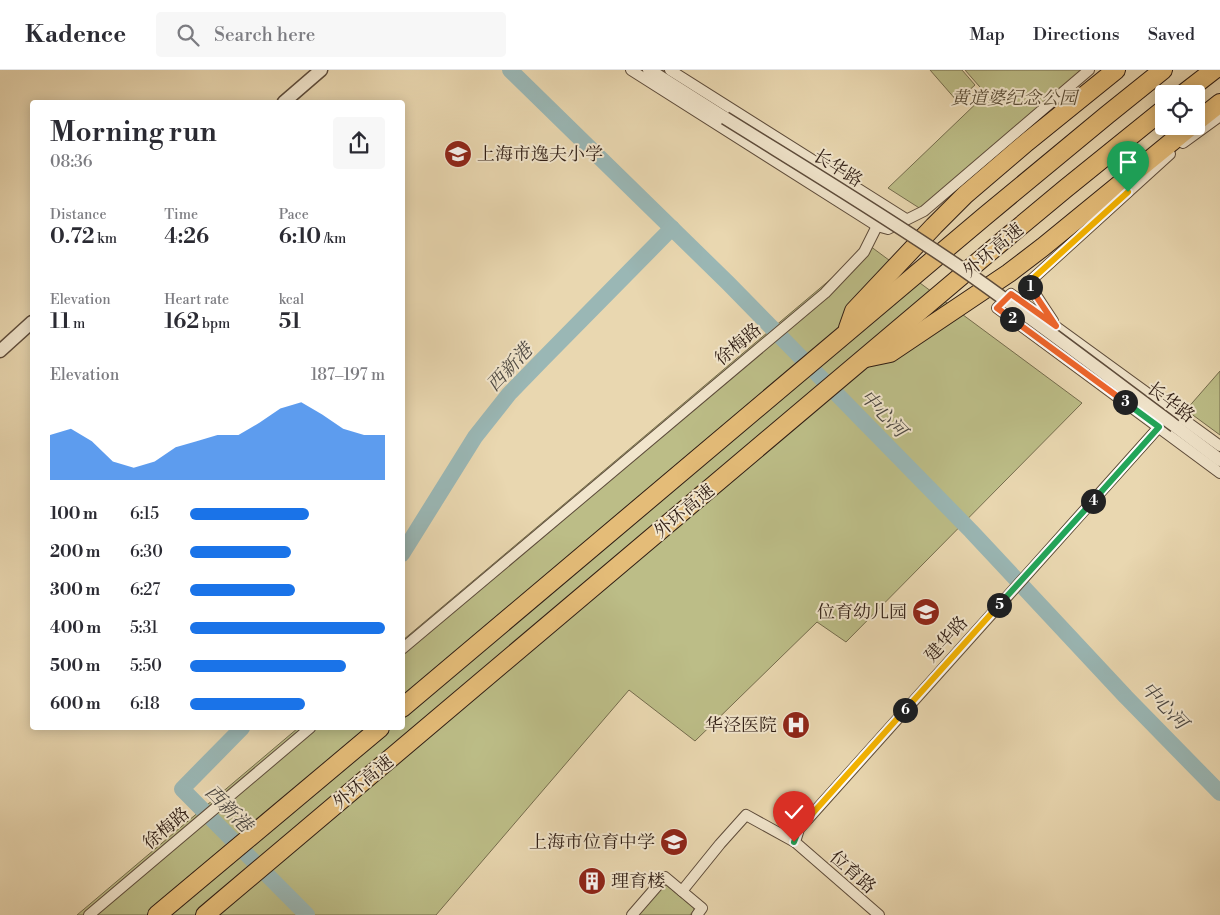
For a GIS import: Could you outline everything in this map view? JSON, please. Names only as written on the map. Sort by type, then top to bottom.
[{"type":"highway","points":[[846,334],[854,311],[949,210],[997,167],[1116,70]]},
{"type":"highway","name":"外环高速","points":[[405,705],[1046,165],[1164,70]]},
{"type":"highway","points":[[1195,85],[1214,70]]},
{"type":"highway","points":[[1205,115],[1220,103]]},
{"type":"highway","name":"外环高速","points":[[205,915],[842,376],[1066,188],[1155,116]]},
{"type":"highway","points":[[865,358],[890,353],[1009,273],[1180,135]]},
{"type":"highway","name":"外环高速","points":[[158,915],[378,730]]},
{"type":"street","points":[[286,100],[321,70]]},
{"type":"street","name":"长华路","points":[[631,70],[877,226]]},
{"type":"street","name":"长华路","points":[[649,70],[882,216],[954,264],[1007,301],[1220,460]]},
{"type":"street","name":"长华路","points":[[670,70],[906,219]]},
{"type":"street","points":[[877,226],[888,229],[924,211],[1089,70]]},
{"type":"street","points":[[1056,326],[1028,283],[1178,146],[1220,116]]},
{"type":"street","name":"徐梅路","points":[[405,645],[824,293],[864,252],[877,226]]},
{"type":"street","name":"长华路","points":[[1220,446],[1011,294],[997,308],[1220,473]]},
{"type":"street","points":[[0,351],[30,324]]},
{"type":"street","name":"建华路","points":[[794,842],[799,829],[1159,427]]},
{"type":"street","name":"徐梅路","points":[[89,915],[308,730]]},
{"type":"street","name":"位育路","points":[[682,891],[746,815],[794,842],[879,915]]},
{"type":"street","points":[[632,915],[665,877],[702,908],[697,915]]},
{"type":"green space","points":[[930,70],[962,70],[975,85],[957,101]]},
{"type":"green space","name":"黄道婆纪念公园","points":[[965,70],[1089,70],[924,211],[888,188],[986,94]]},
{"type":"green space","points":[[870,246],[1082,403],[846,642],[817,622],[695,741],[629,690],[436,915],[77,915],[296,730],[405,730],[405,638]]},
{"type":"green space","points":[[1220,371],[1220,435],[1186,410]]},
{"type":"green space","points":[[665,884],[694,908],[690,915],[638,915],[663,885]]},
{"type":"waterway","name":"中心河","points":[[510,70],[728,283],[971,531],[1126,697],[1220,793]]},
{"type":"waterway","name":"西新港","points":[[405,549],[475,437],[509,394],[672,228]]},
{"type":"waterway","name":"西新港","points":[[240,730],[182,789],[307,915]]},
{"type":"place","name":"上海市逸夫小学","points":[[458,154]]},
{"type":"place","name":"位育幼儿园","points":[[926,612]]},
{"type":"place","name":"华泾医院","points":[[796,725]]},
{"type":"place","name":"上海市位育中学","points":[[674,842]]},
{"type":"place","name":"理育楼","points":[[592,881]]},
{"type":"route","points":[[794,842],[799,829],[1159,427],[997,308],[1011,294],[1056,326],[1028,283],[1128,192]]}]
